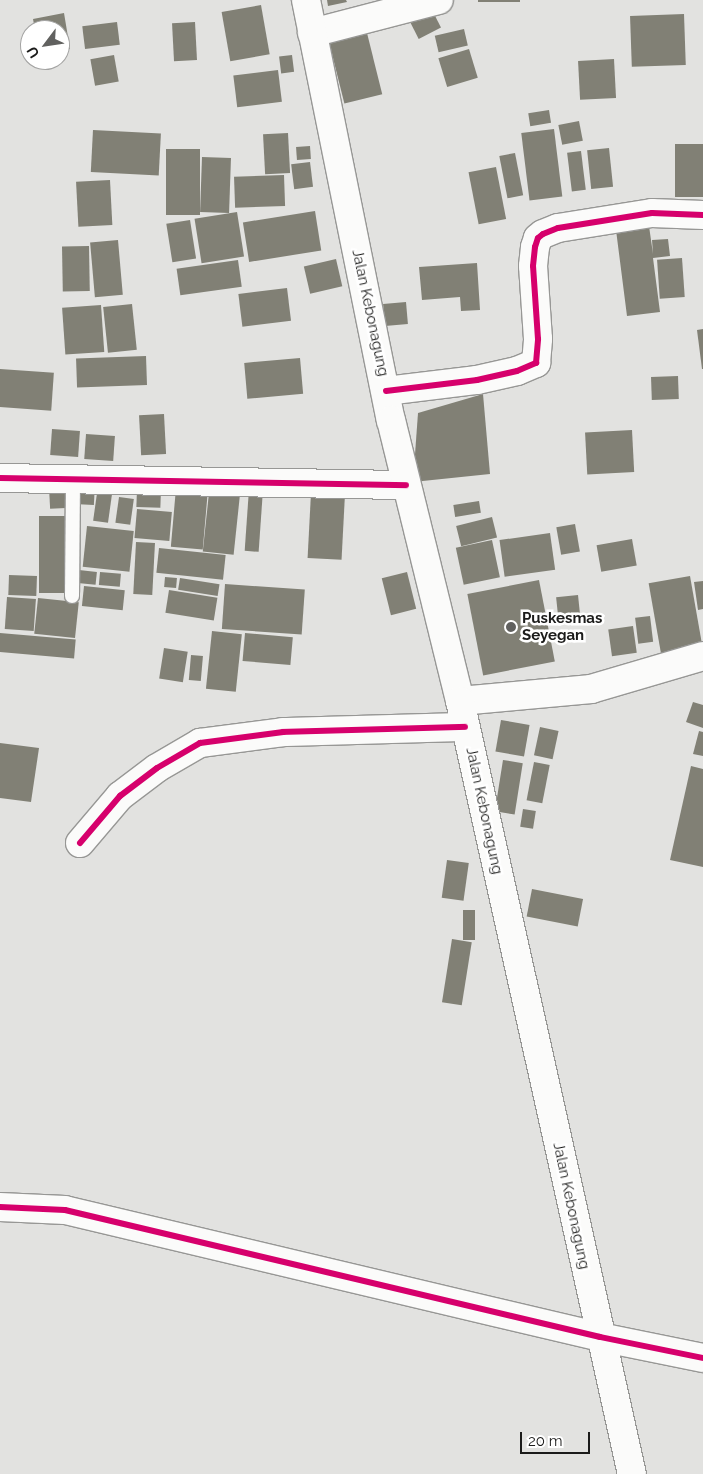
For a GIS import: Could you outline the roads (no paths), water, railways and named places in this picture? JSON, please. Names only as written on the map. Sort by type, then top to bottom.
[{"type":"street","name":"Jalan Kebonagung","points":[[306,0],[406,484],[462,714],[632,1474]]},
{"type":"street","points":[[312,33],[439,0]]},
{"type":"street","points":[[386,391],[477,380],[516,371],[536,363],[538,339],[533,266],[538,238],[543,234],[558,228],[652,213],[703,215]]},
{"type":"street","points":[[0,478],[406,484]]},
{"type":"street","points":[[80,843],[120,796],[157,768],[200,744],[284,732],[462,714],[592,689],[703,656]]},
{"type":"street","points":[[0,1207],[65,1210],[600,1336],[703,1358]]},
{"type":"lane","points":[[72,596],[73,479]]},
{"type":"place","name":"Puskesmas Seyegan","points":[[511,627]]}]
